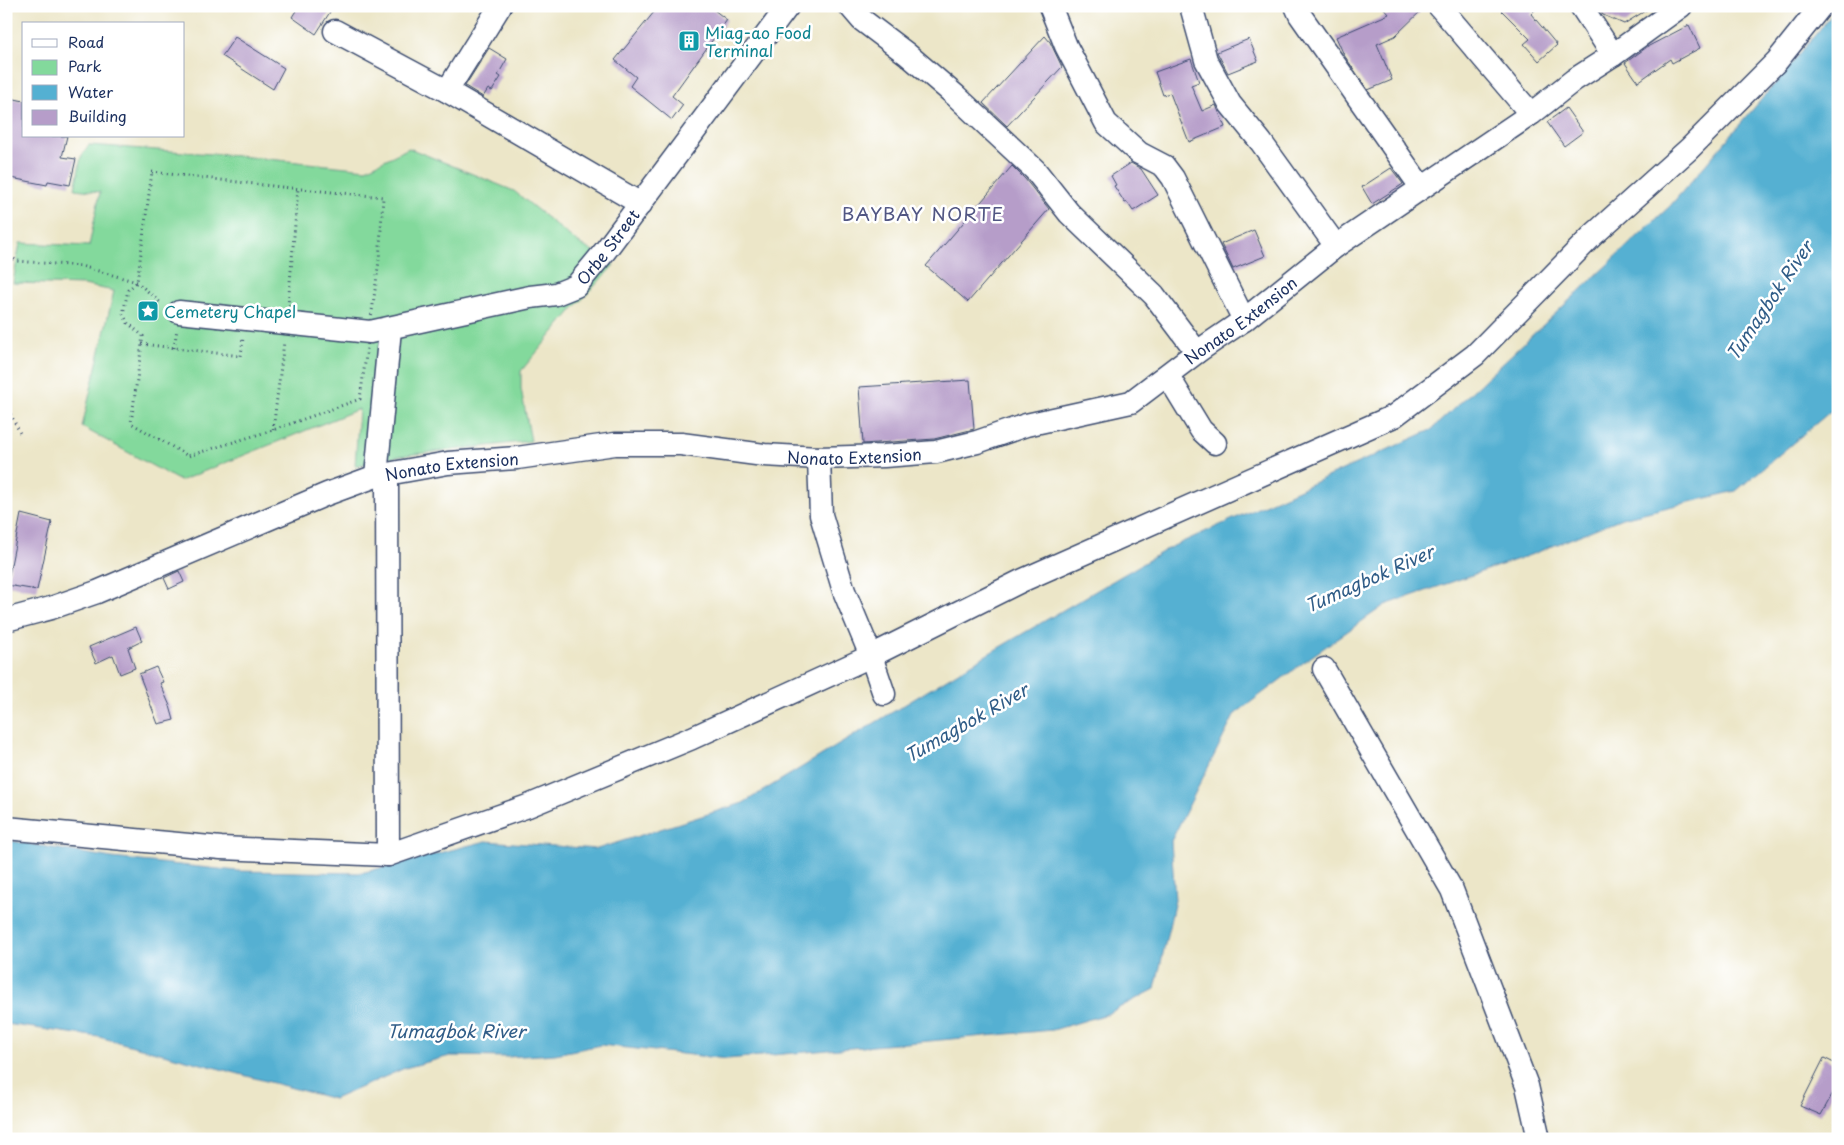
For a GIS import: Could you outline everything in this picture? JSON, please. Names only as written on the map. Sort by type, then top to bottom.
[{"type":"street","points":[[447,91],[500,6]]},
{"type":"street","name":"Orbe Street","points":[[179,312],[380,330],[530,297],[556,294],[576,286],[605,252],[788,6]]},
{"type":"street","points":[[850,6],[862,20],[908,54],[956,96],[1035,170],[1069,213],[1154,295],[1197,352]]},
{"type":"street","points":[[1050,6],[1066,46],[1106,123],[1139,153],[1164,166],[1173,178],[1244,320]]},
{"type":"street","points":[[1191,6],[1206,60],[1230,104],[1261,142],[1336,246]]},
{"type":"street","points":[[1296,6],[1300,15],[1421,188]]},
{"type":"street","points":[[1438,6],[1531,114]]},
{"type":"street","points":[[1581,6],[1613,55]]},
{"type":"street","name":"Nonato Extension","points":[[6,620],[51,608],[97,592],[327,494],[382,475],[448,463],[517,458],[615,444],[681,444],[764,455],[819,458],[884,456],[944,450],[977,442],[1026,425],[1131,402],[1168,376],[1197,352],[1244,320],[1336,246],[1531,114],[1574,80],[1613,55],[1681,6]]},
{"type":"street","points":[[6,828],[220,848],[388,855],[537,803],[692,738],[871,656],[1021,581],[1394,416],[1475,355],[1592,236],[1689,149],[1777,61],[1821,6]]},
{"type":"street","points":[[336,31],[447,91],[641,204]]},
{"type":"street","points":[[380,330],[388,855]]},
{"type":"street","points":[[1168,376],[1201,430],[1215,443]]},
{"type":"street","points":[[819,458],[821,516],[844,591],[871,656],[884,694]]},
{"type":"street","points":[[1324,669],[1452,890],[1527,1086],[1539,1139]]},
{"type":"path","points":[[152,172],[383,197],[379,261],[380,330],[360,399],[273,430],[188,456],[131,422],[143,336],[128,323],[123,314],[128,290],[138,282],[152,172]]},
{"type":"path","points":[[6,253],[17,261],[81,266],[138,282],[162,304],[179,312]]},
{"type":"path","points":[[142,344],[241,356],[245,319]]},
{"type":"path","points":[[6,405],[20,432]]},
{"type":"green space","points":[[89,145],[239,156],[366,169],[409,148],[514,191],[577,242],[614,265],[574,308],[521,371],[521,389],[531,441],[399,456],[355,466],[359,409],[180,481],[82,427],[114,291],[84,285],[13,283],[20,243],[89,246],[100,192],[75,189],[81,157]]},
{"type":"water","name":"Tumagbok River","points":[[1838,7],[1838,405],[1736,491],[1622,518],[1533,554],[1385,605],[1308,659],[1235,714],[1171,841],[1175,900],[1155,989],[1107,1014],[1053,1030],[727,1059],[601,1045],[555,1054],[507,1057],[450,1056],[405,1068],[334,1099],[99,1037],[6,1024],[6,840],[112,858],[238,871],[361,873],[486,841],[597,849],[743,803],[988,654],[1169,548],[1431,430],[1670,206]]},
{"type":"building","points":[[299,6],[321,6],[330,12],[316,34],[292,17]]},
{"type":"building","points":[[659,6],[709,6],[727,20],[672,96],[683,105],[672,120],[630,86],[636,77],[615,60]]},
{"type":"building","points":[[1382,6],[1426,6],[1395,36],[1377,44],[1392,80],[1368,90],[1344,55],[1336,37],[1389,14]]},
{"type":"building","points":[[1497,6],[1539,6],[1531,14],[1557,45],[1539,61],[1524,44],[1530,39]]},
{"type":"building","points":[[1597,6],[1653,6],[1624,24],[1603,15]]},
{"type":"building","points":[[1689,25],[1700,48],[1672,63],[1670,59],[1638,82],[1625,63],[1647,47]]},
{"type":"building","points":[[1045,36],[1062,67],[1007,126],[983,103]]},
{"type":"building","points":[[235,37],[284,68],[273,89],[222,56]]},
{"type":"building","points":[[1249,39],[1258,61],[1228,73],[1217,52]]},
{"type":"building","points":[[489,48],[507,59],[498,75],[501,77],[492,91],[488,89],[483,97],[465,86]]},
{"type":"building","points":[[1191,59],[1199,82],[1191,85],[1202,111],[1216,105],[1225,127],[1189,142],[1170,93],[1163,95],[1155,72]]},
{"type":"building","points":[[10,98],[22,101],[22,138],[67,138],[62,157],[76,159],[70,185],[48,181],[47,185],[6,177],[6,114]]},
{"type":"building","points":[[1566,108],[1583,132],[1564,146],[1547,122]]},
{"type":"building","points":[[1131,163],[1141,169],[1158,195],[1133,211],[1127,202],[1125,203],[1114,186],[1116,185],[1111,176]]},
{"type":"building","points":[[1012,166],[1049,209],[968,302],[926,266]]},
{"type":"building","points":[[1391,168],[1403,184],[1372,204],[1362,187]]},
{"type":"building","points":[[1254,230],[1265,256],[1233,269],[1221,244]]},
{"type":"building","points":[[970,380],[974,429],[934,439],[863,444],[859,387]]},
{"type":"building","points":[[21,514],[52,522],[37,590],[7,585]]},
{"type":"building","points":[[179,571],[184,582],[169,589],[164,578]]},
{"type":"building","points":[[136,627],[142,641],[128,648],[135,668],[120,674],[113,655],[96,663],[89,647]]},
{"type":"building","points":[[156,667],[163,682],[160,683],[174,720],[158,724],[139,674]]},
{"type":"building","points":[[1824,1058],[1838,1065],[1838,1093],[1834,1091],[1821,1115],[1800,1106]]},
{"type":"place","name":"Miag-ao Food Terminal","points":[[689,41]]},
{"type":"place","name":"Cemetery Chapel","points":[[148,311]]},
{"type":"district","name":"BAYBAY NORTE","points":[[923,213]]}]
